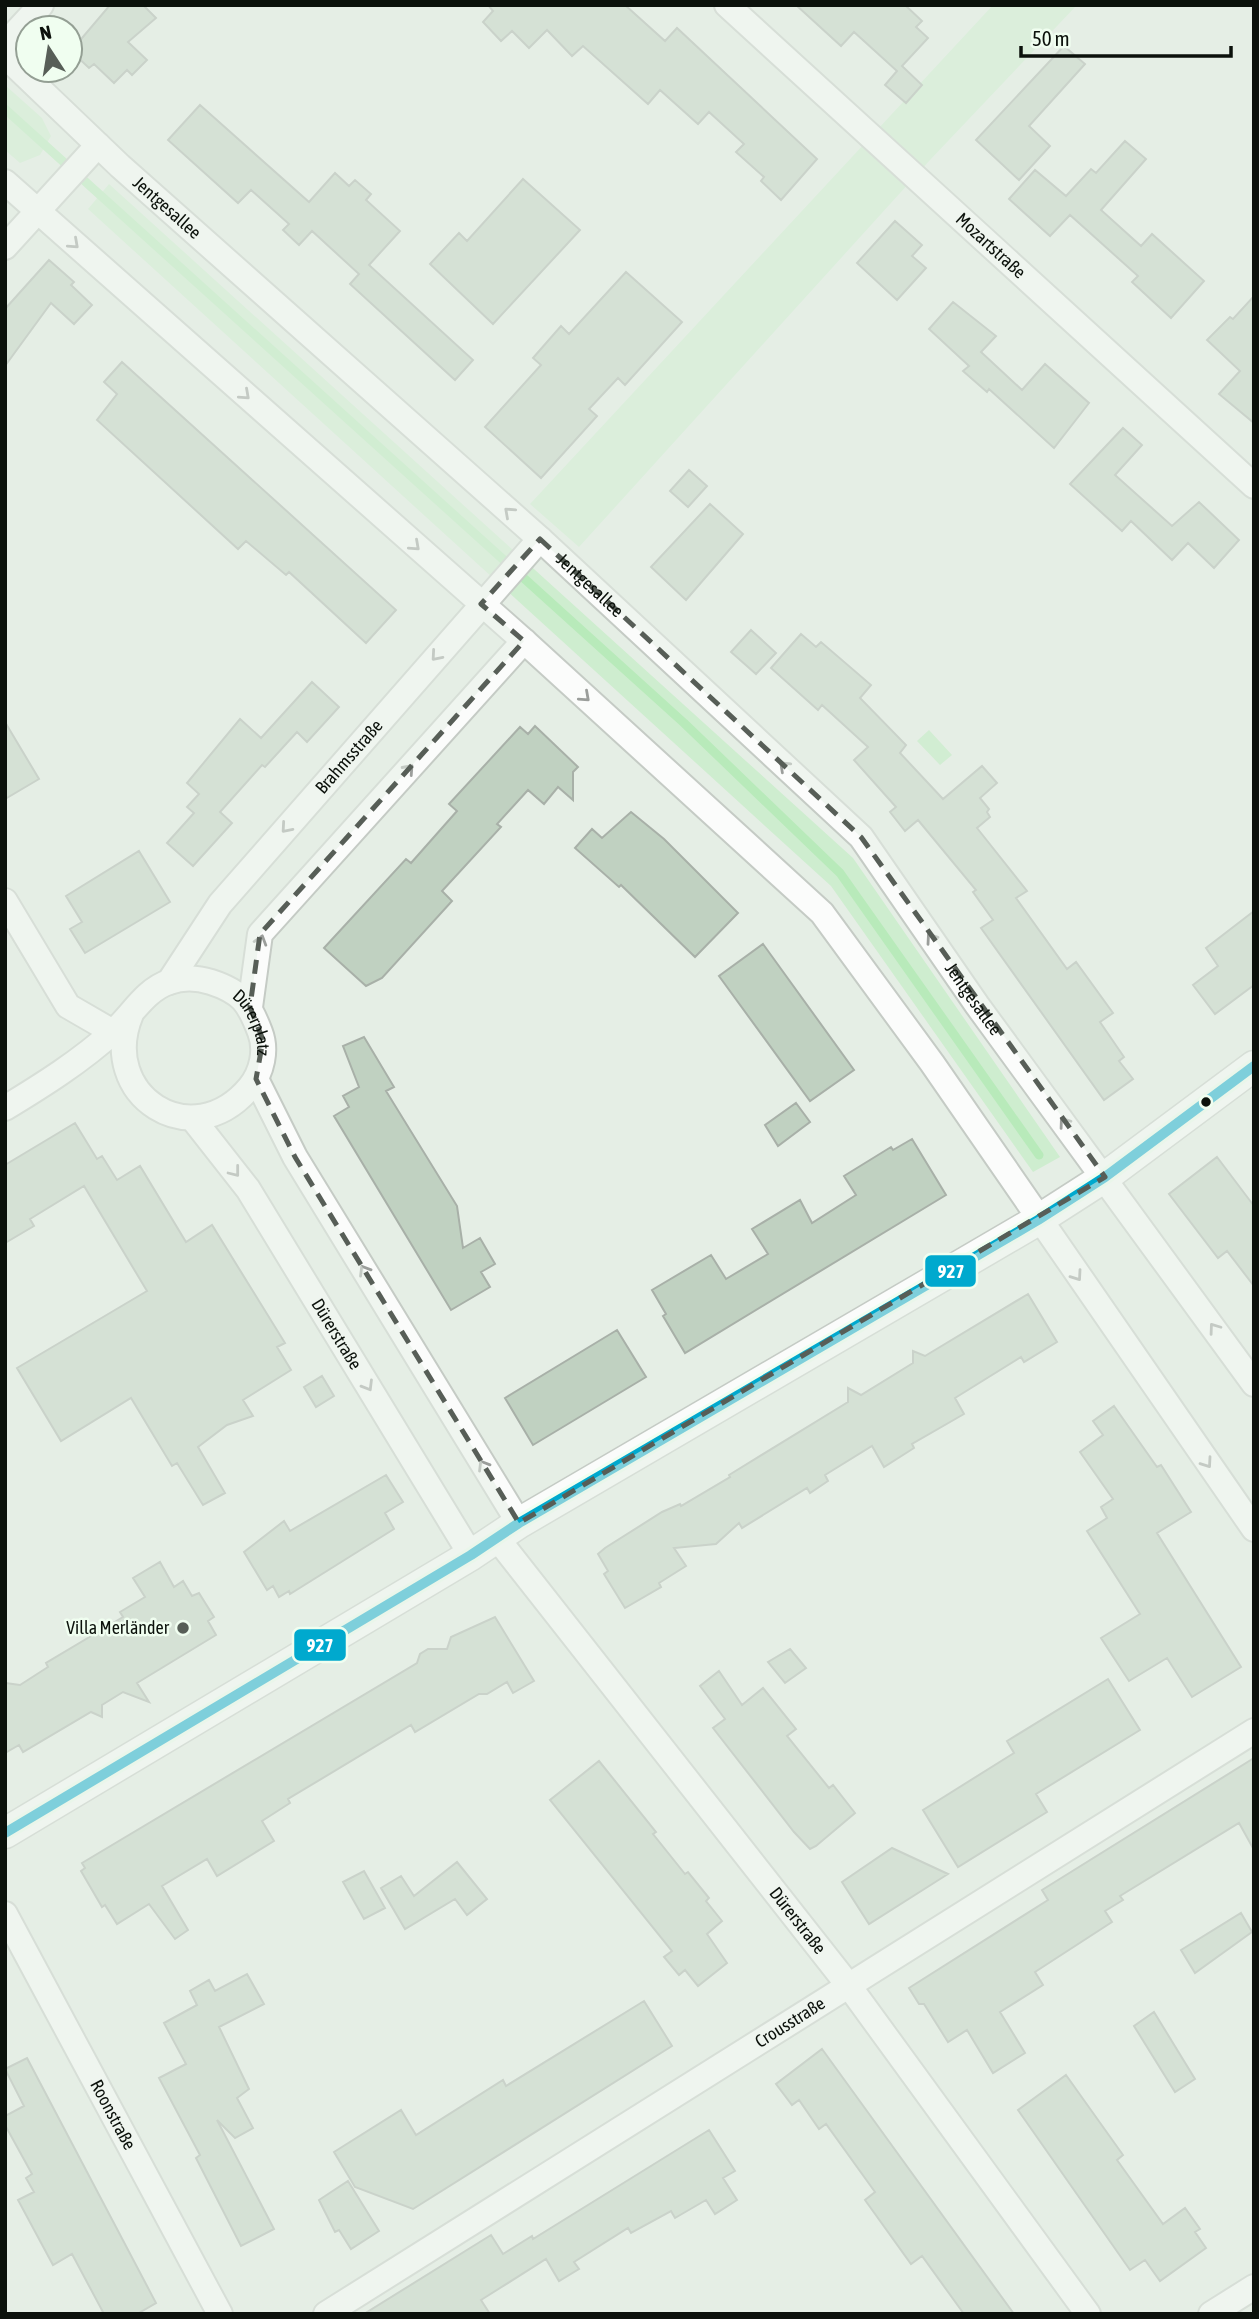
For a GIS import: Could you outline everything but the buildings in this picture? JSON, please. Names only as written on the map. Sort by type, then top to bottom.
[{"type":"street","points":[[5,44],[41,5]]},
{"type":"street","name":"Mozartstraße","points":[[727,5],[1254,486]]},
{"type":"street","name":"Jentgesallee","points":[[5,56],[98,145],[540,539],[861,837],[977,1005],[1254,1384]]},
{"type":"street","points":[[5,247],[98,145]]},
{"type":"street","points":[[5,182],[524,641],[822,913],[932,1063],[1254,1529]]},
{"type":"street","name":"Brahmsstraße","points":[[169,982],[220,904],[540,539]]},
{"type":"street","points":[[250,1007],[260,934],[524,641]]},
{"type":"street","points":[[5,901],[68,1006],[113,1032]]},
{"type":"street","name":"Dürerplatz","points":[[169,982],[198,978],[231,988],[250,1007],[263,1040],[263,1056],[256,1079],[236,1104],[218,1114],[193,1119]]},
{"type":"street","points":[[5,1108],[51,1080],[113,1032],[145,997],[169,982]]},
{"type":"street","points":[[131,1014],[125,1029],[122,1052],[131,1081],[150,1104],[172,1115],[193,1119]]},
{"type":"street","points":[[5,1833],[471,1555],[508,1530],[1038,1220],[1105,1177],[1254,1066]]},
{"type":"street","name":"Dürerstraße","points":[[256,1079],[295,1157],[508,1530],[849,1986],[1088,2314]]},
{"type":"street","name":"Dürerstraße","points":[[193,1119],[248,1189],[471,1555]]},
{"type":"street","name":"Crousstraße","points":[[326,2314],[1254,1731]]},
{"type":"street","name":"Roonstraße","points":[[5,1914],[220,2314]]},
{"type":"street","points":[[1211,2314],[1254,2287]]},
{"type":"highlighted area","points":[[540,539],[861,837],[1105,1177],[519,1523],[295,1157],[256,1079],[263,1040],[250,1007],[260,934],[524,641],[481,604]]},
{"type":"shaded area","points":[[993,5],[1077,5],[930,160],[579,547],[530,504]]},
{"type":"shaded area","points":[[5,85],[42,118],[51,136],[40,155],[20,163],[5,150]]},
{"type":"shaded area","points":[[109,184],[853,858],[1060,1157],[1033,1172],[831,886],[88,209]]},
{"type":"shaded area","points":[[929,730],[952,755],[940,765],[917,741]]},
{"type":"waterway","points":[[5,109],[684,723],[840,873],[1039,1155]]},
{"type":"transit line","name":"927","points":[[5,1833],[471,1555],[519,1523],[1038,1220],[1105,1177],[1254,1066]]},
{"type":"place","name":"Villa Merländer","points":[[183,1628]]}]
